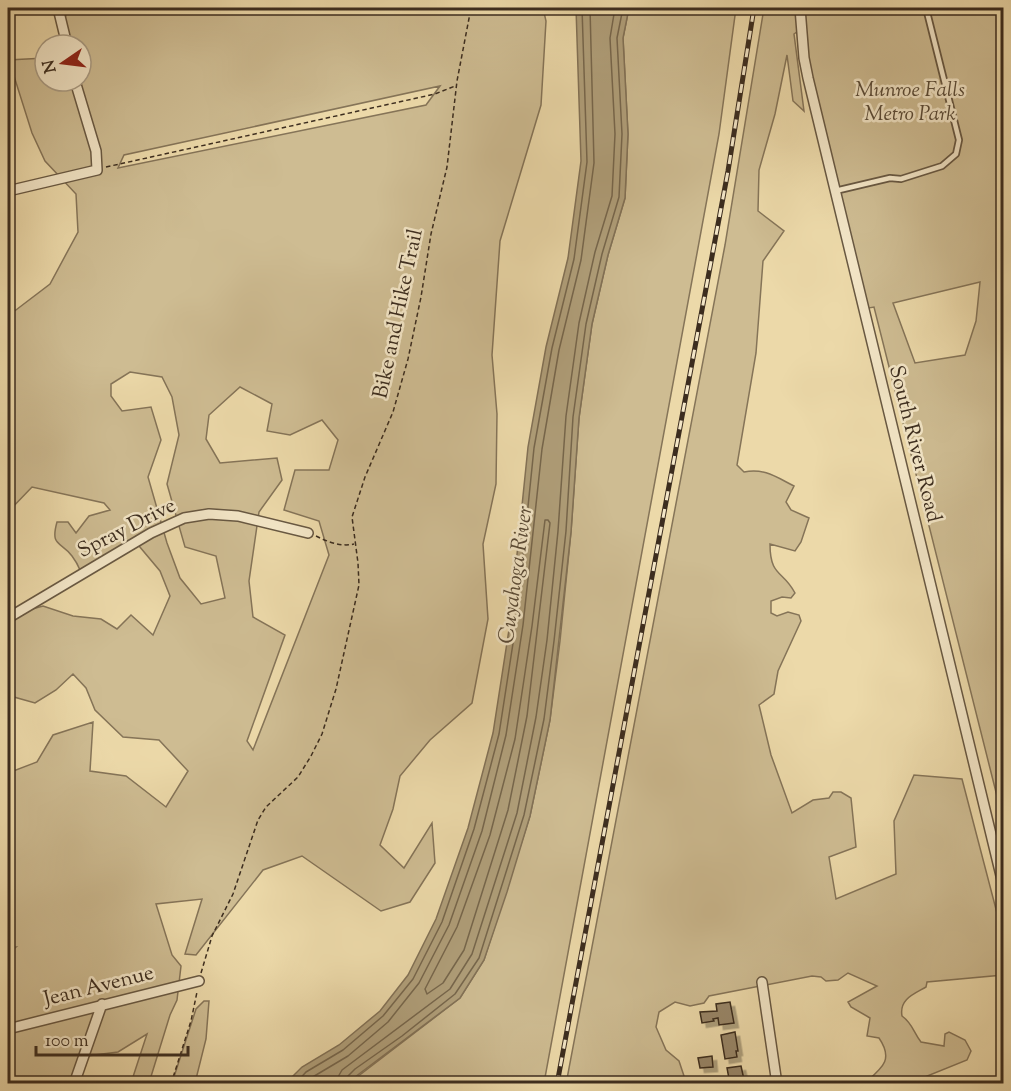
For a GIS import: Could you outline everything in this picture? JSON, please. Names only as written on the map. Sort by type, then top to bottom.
[{"type":"street","points":[[58,8],[64,33]]},
{"type":"street","name":"South River Road","points":[[801,8],[804,58],[1004,888]]},
{"type":"street","points":[[8,191],[96,170],[96,152],[79,93]]},
{"type":"street","name":"Spray Drive","points":[[8,618],[143,538],[184,518],[209,514],[238,516],[308,533]]},
{"type":"street","name":"Jean Avenue","points":[[8,1029],[200,981]]},
{"type":"street","points":[[762,982],[777,1083]]},
{"type":"street","points":[[74,1083],[102,1004]]},
{"type":"lane","points":[[835,191],[890,178],[901,179],[942,166],[956,154],[959,140],[926,8]]},
{"type":"path","name":"Bike and Hike Trail","points":[[171,1083],[191,1021],[207,948],[233,894],[258,819],[266,807],[291,785],[306,766],[325,725],[336,689],[359,585],[352,525],[353,512],[365,477],[393,412],[413,337],[431,234],[447,167],[456,86],[471,8]]},
{"type":"path","points":[[96,170],[435,94],[456,86]]},
{"type":"path","points":[[308,533],[330,542],[345,545],[355,543]]},
{"type":"green space","points":[[68,8],[543,8],[546,21],[541,105],[500,241],[492,355],[497,414],[496,484],[483,544],[488,619],[472,703],[430,740],[400,776],[393,809],[380,845],[404,868],[432,823],[435,863],[410,902],[381,911],[302,856],[263,870],[196,955],[185,954],[202,899],[156,904],[172,955],[181,966],[177,1000],[170,1015],[149,1083],[131,1083],[147,1034],[118,1052],[79,1057],[69,1083],[8,1083],[8,954],[16,947],[8,948],[8,773],[37,762],[53,735],[93,722],[90,771],[126,776],[166,807],[188,771],[159,740],[123,737],[95,710],[86,688],[73,674],[56,690],[35,703],[14,697],[8,689],[8,624],[25,611],[43,606],[73,616],[101,619],[117,629],[131,615],[153,635],[170,596],[160,571],[134,540],[80,570],[68,551],[58,543],[55,536],[57,522],[68,522],[76,533],[89,516],[110,510],[104,503],[32,487],[8,512],[8,316],[50,284],[78,232],[76,194],[45,161],[32,133],[14,76],[8,77],[8,60],[33,59],[33,93],[93,93],[93,33],[61,33]],"holes":[[[440,86],[426,105],[118,168],[124,155]],[[130,372],[162,377],[172,397],[179,435],[167,484],[185,547],[216,556],[225,598],[201,604],[180,578],[167,543],[148,477],[161,440],[151,407],[122,411],[111,396],[111,384]],[[240,387],[272,404],[267,431],[290,435],[322,420],[338,440],[329,470],[295,470],[284,510],[319,521],[329,555],[253,750],[247,741],[285,635],[253,617],[249,581],[259,512],[282,480],[277,458],[220,463],[206,439],[209,415]]]},
{"type":"green space","points":[[629,8],[736,8],[719,134],[544,1083],[348,1084],[460,998],[484,960],[530,816],[550,720],[560,641],[579,418],[592,324],[608,255],[625,198],[628,134],[623,38]]},
{"type":"green space","name":"Munroe Falls Metro Park","points":[[764,8],[1003,8],[1003,820],[874,307],[863,309],[801,29],[794,34],[804,111],[793,101],[787,55],[775,114],[759,170],[758,211],[784,231],[763,261],[756,353],[737,465],[744,472],[764,472],[794,486],[786,502],[791,510],[809,518],[801,542],[795,551],[770,544],[775,568],[795,593],[791,598],[782,597],[771,601],[771,613],[777,616],[788,612],[799,615],[801,621],[778,671],[774,694],[759,705],[771,755],[792,813],[813,800],[829,798],[833,792],[841,792],[851,798],[856,847],[829,857],[836,899],[896,874],[894,821],[914,775],[962,779],[1003,936],[1003,975],[927,982],[926,987],[905,1001],[902,1016],[911,1025],[921,1042],[944,1046],[945,1034],[949,1032],[965,1040],[971,1051],[967,1060],[910,1083],[865,1083],[881,1068],[886,1052],[879,1038],[867,1036],[870,1018],[851,1007],[848,1002],[877,986],[848,973],[838,980],[826,981],[821,977],[812,976],[709,996],[704,1003],[690,1006],[675,1002],[659,1012],[656,1027],[666,1050],[679,1061],[685,1079],[679,1083],[566,1084],[725,245]],"holes":[[[980,282],[976,321],[965,355],[915,363],[893,303]]]},
{"type":"green space","points":[[204,1001],[209,1001],[206,1039],[195,1083],[172,1083],[196,1009]]},
{"type":"water","name":"Cuyahoga River","points":[[576,8],[629,8],[623,38],[628,134],[625,198],[608,255],[592,324],[579,418],[571,532],[550,720],[530,816],[484,960],[460,998],[347,1083],[286,1083],[302,1067],[339,1045],[380,1011],[408,975],[436,919],[468,828],[493,733],[510,623],[528,447],[546,347],[568,258],[581,161]]},
{"type":"building","points":[[730,1002],[734,1023],[719,1025],[718,1018],[702,1023],[700,1012],[717,1011],[716,1004]]},
{"type":"building","points":[[735,1032],[737,1057],[725,1059],[721,1035]]},
{"type":"building","points":[[712,1056],[713,1067],[700,1068],[698,1058]]},
{"type":"building","points":[[741,1066],[745,1084],[730,1084],[727,1068]]},
{"type":"railway","points":[[557,1084],[728,171],[754,8]]}]
